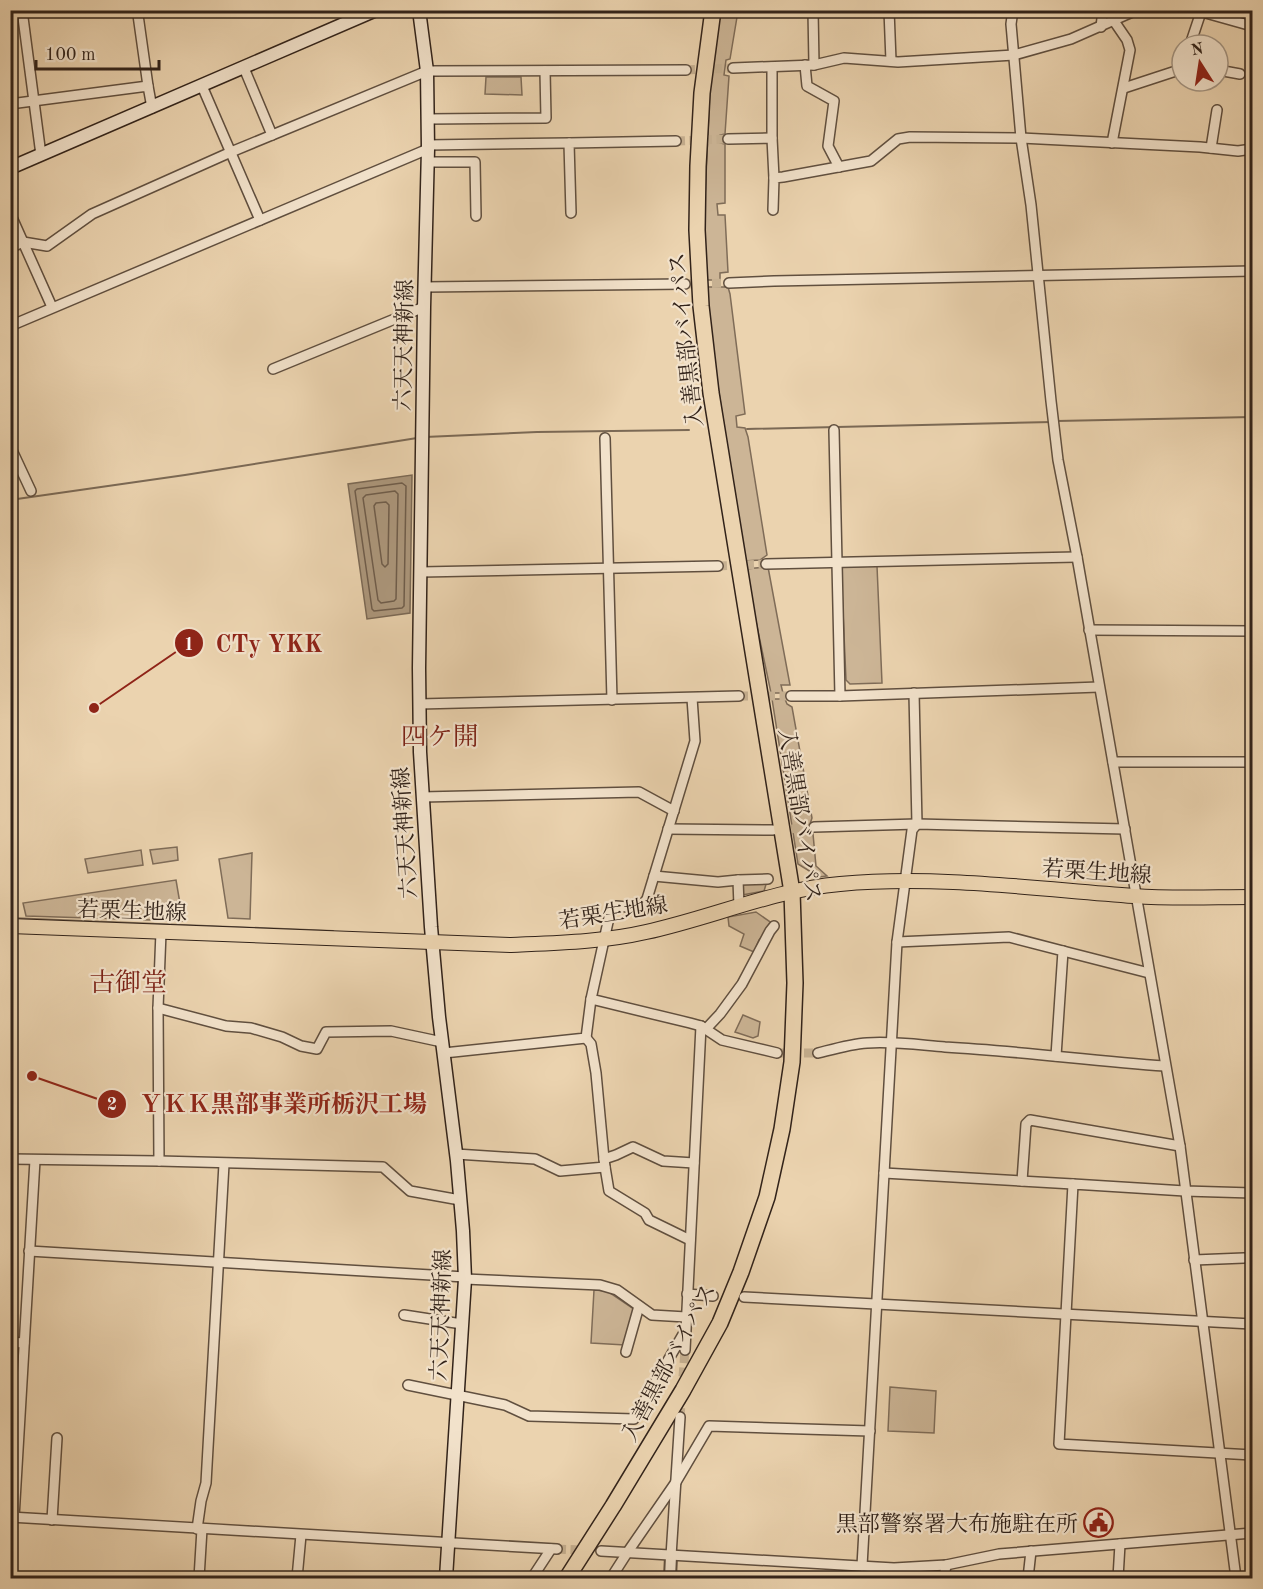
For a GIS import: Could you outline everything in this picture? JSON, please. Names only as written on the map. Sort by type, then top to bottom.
[{"type":"highway","name":"入善黒部バイパス","points":[[567,1578],[614,1506],[720,1323],[741,1272],[767,1197],[782,1129],[792,1062],[795,983],[792,892],[711,393],[701,306],[697,230],[698,166],[702,93],[713,10]]},
{"type":"main road","points":[[10,168],[376,10]]},
{"type":"main road","name":"六天天神新線","points":[[419,10],[427,71],[428,119],[419,704],[422,797],[432,942],[456,1154],[465,1278],[446,1578]]},
{"type":"main road","name":"若栗生地線","points":[[10,926],[511,945],[564,943],[645,933],[792,892],[838,885],[905,881],[1014,886],[1137,896],[1252,897]]},
{"type":"street","points":[[22,10],[41,155]]},
{"type":"street","points":[[813,10],[807,86],[834,101],[828,146],[839,167]]},
{"type":"street","points":[[889,10],[891,61]]},
{"type":"street","points":[[1012,10],[1011,24],[1021,138],[1031,205],[1058,460],[1180,1146],[1236,1578]]},
{"type":"street","points":[[1101,27],[1103,10]]},
{"type":"street","points":[[733,68],[810,65],[844,58],[891,61],[1014,55],[1071,39],[1137,10]]},
{"type":"street","points":[[1193,33],[1198,11],[1230,15],[1252,27]]},
{"type":"street","points":[[138,15],[152,108]]},
{"type":"street","points":[[1112,143],[1130,50],[1117,17]]},
{"type":"street","points":[[772,67],[774,210]]},
{"type":"street","points":[[244,68],[272,135]]},
{"type":"street","points":[[10,248],[23,242],[47,246],[92,214],[231,152],[427,71],[686,70]]},
{"type":"street","points":[[428,119],[546,118],[545,71]]},
{"type":"street","points":[[1230,72],[1240,74]]},
{"type":"street","points":[[1124,88],[1170,73]]},
{"type":"street","points":[[10,104],[148,86]]},
{"type":"street","points":[[202,86],[260,220]]},
{"type":"street","points":[[1211,148],[1217,110]]},
{"type":"street","points":[[774,177],[871,160],[898,139],[910,136],[1021,138],[1238,151],[1252,149]]},
{"type":"street","points":[[728,139],[772,138]]},
{"type":"street","points":[[10,326],[428,147],[676,141]]},
{"type":"street","points":[[568,143],[571,213]]},
{"type":"street","points":[[428,162],[475,162],[476,216]]},
{"type":"street","points":[[10,213],[52,307]]},
{"type":"street","points":[[729,283],[1252,271]]},
{"type":"street","points":[[425,287],[685,284]]},
{"type":"street","points":[[273,369],[424,307]]},
{"type":"street","points":[[834,430],[840,696]]},
{"type":"street","points":[[605,438],[612,700]]},
{"type":"street","points":[[10,446],[31,491]]},
{"type":"street","points":[[766,564],[1077,557]]},
{"type":"street","points":[[421,572],[718,566]]},
{"type":"street","points":[[1089,630],[1252,631]]},
{"type":"street","points":[[791,696],[1099,687]]},
{"type":"street","points":[[862,1566],[897,942],[912,830],[917,824],[914,693]]},
{"type":"street","points":[[419,704],[739,696]]},
{"type":"street","points":[[690,1240],[649,1220],[645,1214],[609,1191],[604,1163],[596,1073],[591,1044],[586,1038],[591,999],[610,914],[615,906],[640,908],[646,899],[654,876],[695,741],[692,698]]},
{"type":"street","points":[[1113,762],[1252,762]]},
{"type":"street","points":[[422,797],[639,792],[674,811]]},
{"type":"street","points":[[814,827],[917,824],[1125,829]]},
{"type":"street","points":[[668,829],[772,830]]},
{"type":"street","points":[[654,876],[718,882],[768,879]]},
{"type":"street","points":[[738,880],[739,906]]},
{"type":"street","points":[[685,1350],[694,1163],[704,1028],[742,984],[774,926]]},
{"type":"street","points":[[159,1161],[158,1008],[161,932]]},
{"type":"street","points":[[897,942],[1009,937],[1149,973]]},
{"type":"street","points":[[1056,1056],[1063,951]]},
{"type":"street","points":[[591,999],[638,1009],[704,1028],[722,1040],[777,1053]]},
{"type":"street","points":[[158,1008],[226,1026],[251,1028],[282,1037],[301,1047],[317,1049],[326,1032],[391,1031],[443,1047],[586,1038]]},
{"type":"street","points":[[818,1053],[853,1044],[892,1043],[1000,1050],[1104,1062],[1165,1066]]},
{"type":"street","points":[[1022,1181],[1026,1124],[1030,1120],[1180,1146]]},
{"type":"street","points":[[456,1154],[536,1159],[560,1171],[604,1163],[633,1147],[663,1161],[694,1163]]},
{"type":"street","points":[[10,1159],[383,1167],[410,1191],[460,1200]]},
{"type":"street","points":[[35,1160],[12,1518],[554,1549],[532,1578]]},
{"type":"street","points":[[199,1578],[199,1529],[201,1501],[206,1483],[224,1164]]},
{"type":"street","points":[[884,1173],[1185,1191],[1252,1190]]},
{"type":"street","points":[[1073,1184],[1059,1444],[1252,1455]]},
{"type":"street","points":[[29,1251],[600,1285],[617,1290],[652,1315],[686,1317]]},
{"type":"street","points":[[1194,1260],[1244,1258]]},
{"type":"street","points":[[687,1294],[713,1296]]},
{"type":"street","points":[[744,1298],[1252,1324]]},
{"type":"street","points":[[626,1352],[639,1306]]},
{"type":"street","points":[[404,1315],[462,1324]]},
{"type":"street","points":[[408,1385],[505,1405],[529,1416],[634,1419],[686,1331]]},
{"type":"street","points":[[10,1342],[24,1343]]},
{"type":"street","points":[[10,1383],[22,1384]]},
{"type":"street","points":[[670,1578],[680,1417]]},
{"type":"street","points":[[612,1578],[676,1482],[708,1426],[870,1431]]},
{"type":"street","points":[[52,1520],[57,1438]]},
{"type":"street","points":[[601,1551],[894,1568],[945,1565],[999,1554],[1252,1533]]},
{"type":"street","points":[[297,1578],[300,1535]]},
{"type":"street","points":[[1118,1578],[1120,1544]]},
{"type":"street","points":[[1028,1578],[1031,1551]]},
{"type":"street","points":[[944,1578],[945,1565]]},
{"type":"shaded area","points":[[719,11],[738,11],[730,59],[726,60],[724,75],[729,76],[725,134],[720,135],[720,143],[725,144],[725,203],[717,204],[718,215],[725,215],[728,272],[720,273],[720,280],[706,280],[704,220],[710,89]]},
{"type":"shaded area","points":[[486,77],[521,77],[522,95],[485,94]]},
{"type":"shaded area","points":[[707,287],[728,287],[730,294],[745,414],[736,416],[737,427],[745,428],[748,437],[767,555],[760,560],[744,561],[713,352]]},
{"type":"shaded area","points":[[877,566],[882,683],[850,684],[846,680],[841,567]]},
{"type":"shaded area","points":[[768,567],[790,685],[781,685],[783,693],[771,693],[745,569]]},
{"type":"shaded area","points":[[772,699],[785,699],[792,707],[812,818],[810,824],[805,825],[806,833],[813,834],[816,866],[827,876],[819,877],[798,864]]},
{"type":"shaded area","points":[[177,847],[178,860],[153,864],[150,850]]},
{"type":"shaded area","points":[[141,850],[143,865],[88,873],[85,859]]},
{"type":"shaded area","points":[[252,853],[250,919],[228,918],[219,859]]},
{"type":"shaded area","points":[[176,880],[183,921],[26,916],[23,903]]},
{"type":"shaded area","points":[[767,881],[764,891],[742,895],[742,883]]},
{"type":"shaded area","points":[[756,912],[773,924],[759,940],[754,952],[740,946],[744,934],[729,926],[728,917]]},
{"type":"shaded area","points":[[743,1015],[760,1022],[758,1036],[753,1038],[735,1032]]},
{"type":"shaded area","points":[[594,1290],[607,1291],[635,1310],[625,1345],[591,1343]]},
{"type":"shaded area","points":[[890,1387],[936,1391],[934,1433],[888,1431]]},
{"type":"water","points":[[412,475],[410,613],[367,619],[348,484]]},
{"type":"waterway","points":[[1057,421],[1252,417]]},
{"type":"waterway","points":[[747,429],[1052,422]]},
{"type":"waterway","points":[[425,437],[537,432],[689,430]]},
{"type":"waterway","points":[[10,500],[417,438]]},
{"type":"waterway","points":[[10,918],[333,931]]},
{"type":"tunnel","points":[[686,70],[733,68]]},
{"type":"tunnel","points":[[676,141],[728,139]]},
{"type":"tunnel","points":[[685,284],[729,283]]},
{"type":"tunnel","points":[[718,566],[766,564]]},
{"type":"tunnel","points":[[739,696],[791,696]]},
{"type":"tunnel","points":[[778,830],[814,827]]},
{"type":"tunnel","points":[[777,1053],[818,1053]]},
{"type":"tunnel","points":[[680,1417],[685,1350]]},
{"type":"tunnel","points":[[557,1549],[601,1551]]},
{"type":"place","name":"CTy YKK","points":[[94,708]]},
{"type":"place","name":"ＹＫＫ黒部事業所栃沢工場","points":[[32,1076]]},
{"type":"place","name":"黒部警察署大布施駐在所","points":[[1099,1523]]},
{"type":"district","name":"四ケ開","points":[[440,736]]},
{"type":"district","name":"古御堂","points":[[128,982]]}]
